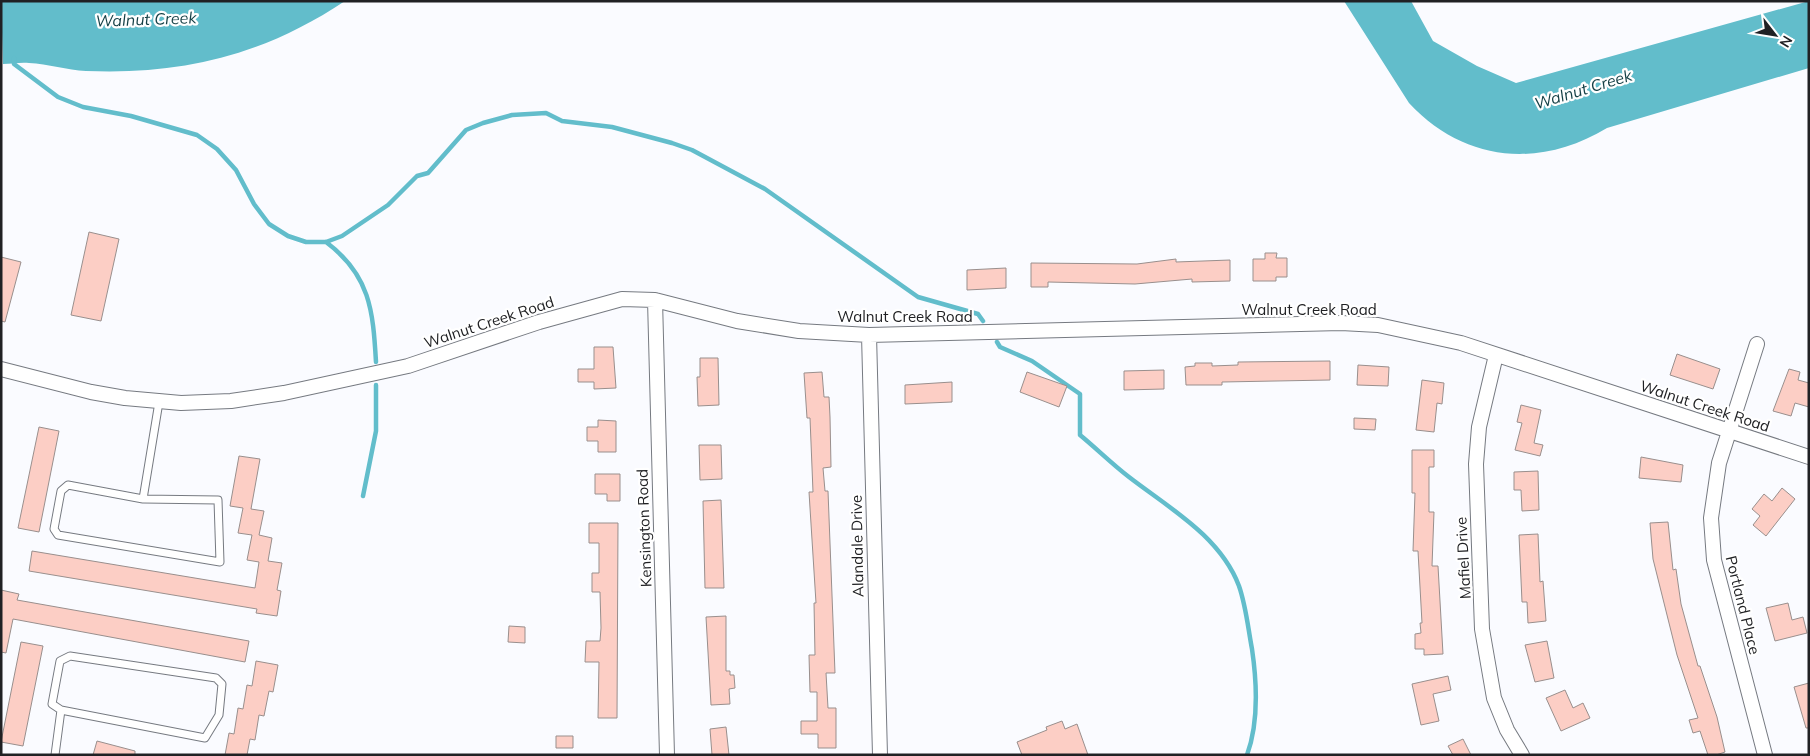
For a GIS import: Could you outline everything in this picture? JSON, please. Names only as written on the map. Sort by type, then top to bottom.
[{"type":"street","name":"Walnut Creek Road","points":[[1,369],[91,392],[159,402],[181,404],[231,401],[284,393],[408,366],[539,322],[622,299],[655,300],[755,324],[799,331],[868,336],[1341,323],[1378,325],[1417,332],[1496,355],[1809,457]]},
{"type":"street","name":"Kensington Road","points":[[655,300],[667,755]]},
{"type":"street","name":"Alandale Drive","points":[[868,336],[880,755]]},
{"type":"street","name":"Portland Place","points":[[1757,344],[1729,432],[1714,493],[1711,518],[1714,560],[1765,755]]},
{"type":"street","name":"Mafiel Drive","points":[[1496,355],[1479,427],[1476,464],[1482,629],[1494,698],[1507,730],[1522,755]]},
{"type":"lane","points":[[143,498],[159,402]]},
{"type":"lane","points":[[68,485],[143,498],[218,500],[220,562],[58,535],[54,529],[61,491],[68,485]]},
{"type":"lane","points":[[70,656],[216,678],[222,684],[219,715],[205,738],[61,710],[52,704],[60,661],[70,656]]},
{"type":"lane","points":[[55,755],[61,710]]},
{"type":"water","name":"Walnut Creek","points":[[1,1],[345,1],[315,20],[284,35],[222,58],[156,69],[86,71],[26,63],[3,64]]},
{"type":"water","name":"Walnut Creek","points":[[1344,1],[1411,1],[1433,41],[1477,66],[1516,83],[1809,1],[1809,68],[1607,128],[1581,141],[1555,150],[1529,154],[1503,153],[1478,148],[1454,138],[1431,123],[1409,103]]},
{"type":"building","points":[[89,232],[119,239],[101,321],[71,315]]},
{"type":"building","points":[[1265,253],[1277,253],[1276,258],[1287,258],[1287,277],[1276,277],[1276,281],[1253,281],[1253,259],[1265,259]]},
{"type":"building","points":[[1,257],[21,262],[5,322],[1,321]]},
{"type":"building","points":[[1176,259],[1176,262],[1230,260],[1230,281],[1192,282],[1192,279],[1135,284],[1048,282],[1048,287],[1031,287],[1031,263],[1137,264]]},
{"type":"building","points":[[1006,268],[1006,288],[967,290],[967,270]]},
{"type":"building","points":[[594,347],[613,347],[616,388],[594,389],[594,382],[578,382],[578,369],[594,369]]},
{"type":"building","points":[[1677,354],[1720,369],[1713,389],[1670,375]]},
{"type":"building","points":[[700,358],[718,358],[719,405],[698,406],[697,377],[700,377]]},
{"type":"building","points":[[1330,361],[1330,380],[1222,382],[1222,385],[1186,385],[1185,367],[1195,366],[1195,363],[1212,363],[1212,366],[1238,365],[1238,362]]},
{"type":"building","points":[[1358,365],[1389,367],[1388,386],[1357,385]]},
{"type":"building","points":[[1789,369],[1800,372],[1798,380],[1809,383],[1809,407],[1795,403],[1791,416],[1773,411]]},
{"type":"building","points":[[1164,370],[1164,389],[1124,390],[1124,371]]},
{"type":"building","points":[[822,372],[824,397],[829,397],[830,417],[831,467],[823,468],[825,491],[828,491],[835,673],[826,673],[828,708],[836,708],[836,748],[818,748],[818,734],[801,734],[801,721],[817,721],[817,692],[810,692],[809,655],[815,655],[814,603],[816,603],[809,492],[813,492],[810,418],[807,418],[804,373]]},
{"type":"building","points":[[1027,372],[1067,386],[1059,407],[1020,392]]},
{"type":"building","points":[[1422,380],[1444,383],[1442,404],[1437,403],[1434,432],[1416,430]]},
{"type":"building","points":[[952,382],[952,402],[905,404],[905,385]]},
{"type":"building","points":[[1521,405],[1541,410],[1534,443],[1543,445],[1540,456],[1515,450],[1522,423],[1517,422]]},
{"type":"building","points":[[1354,418],[1376,419],[1375,430],[1354,429]]},
{"type":"building","points":[[598,420],[616,421],[616,452],[598,452],[598,441],[587,441],[587,427],[598,427]]},
{"type":"building","points":[[39,427],[59,431],[39,532],[18,528]]},
{"type":"building","points":[[699,445],[721,445],[722,479],[700,480]]},
{"type":"building","points":[[1412,450],[1434,450],[1434,467],[1429,467],[1429,512],[1434,512],[1432,566],[1438,566],[1443,654],[1424,655],[1424,649],[1415,649],[1415,634],[1421,633],[1420,623],[1422,623],[1418,551],[1413,551],[1415,493],[1412,493]]},
{"type":"building","points":[[239,456],[260,459],[251,509],[264,511],[259,535],[272,538],[268,561],[282,563],[277,590],[281,591],[277,616],[256,613],[257,609],[29,571],[32,551],[255,588],[259,562],[247,560],[252,535],[238,533],[243,508],[230,506]]},
{"type":"building","points":[[1641,457],[1683,465],[1681,482],[1639,478]]},
{"type":"building","points":[[1538,471],[1539,510],[1522,511],[1521,490],[1514,490],[1514,472]]},
{"type":"building","points":[[595,474],[620,474],[620,501],[607,501],[607,494],[595,494]]},
{"type":"building","points":[[1782,488],[1795,499],[1766,536],[1753,525],[1760,516],[1752,509],[1764,494],[1772,501]]},
{"type":"building","points":[[721,500],[724,588],[705,588],[703,501]]},
{"type":"building","points":[[1668,522],[1673,570],[1676,569],[1681,604],[1698,666],[1700,666],[1717,717],[1725,752],[1716,755],[1708,755],[1700,731],[1693,733],[1689,720],[1698,718],[1677,655],[1653,559],[1650,523]]},
{"type":"building","points":[[589,523],[618,523],[617,718],[598,718],[599,662],[585,662],[586,641],[600,641],[601,628],[600,592],[592,592],[592,573],[599,573],[599,543],[589,543]]},
{"type":"building","points":[[1538,534],[1540,582],[1543,581],[1546,621],[1528,623],[1527,602],[1522,602],[1519,535]]},
{"type":"building","points":[[1,590],[19,594],[17,600],[249,641],[245,662],[13,619],[6,653],[1,652]]},
{"type":"building","points":[[1788,603],[1792,620],[1803,617],[1807,633],[1775,641],[1766,608]]},
{"type":"building","points":[[726,616],[726,671],[730,671],[730,675],[734,675],[735,688],[729,689],[730,704],[711,705],[706,617]]},
{"type":"building","points":[[509,626],[525,627],[525,643],[508,642]]},
{"type":"building","points":[[1547,641],[1554,678],[1535,682],[1525,645]]},
{"type":"building","points":[[21,642],[43,646],[23,746],[1,742]]},
{"type":"building","points":[[256,661],[278,665],[273,692],[269,691],[264,716],[259,715],[255,740],[250,739],[247,755],[225,755],[229,733],[234,734],[238,708],[243,709],[247,685],[252,686]]},
{"type":"building","points":[[1448,676],[1451,690],[1433,694],[1439,721],[1421,725],[1412,684]]},
{"type":"building","points":[[1809,683],[1809,728],[1806,728],[1794,687]]},
{"type":"building","points":[[1565,690],[1573,708],[1583,703],[1590,718],[1561,731],[1546,698]]},
{"type":"building","points":[[1062,721],[1065,729],[1077,724],[1088,755],[1022,755],[1017,742],[1047,730],[1046,727]]},
{"type":"building","points":[[726,727],[729,755],[712,755],[710,729]]},
{"type":"building","points":[[556,736],[573,736],[573,748],[556,748]]},
{"type":"building","points":[[1463,739],[1471,755],[1453,755],[1448,746]]},
{"type":"building","points":[[97,741],[135,751],[135,755],[93,755]]},
{"type":"waterway","points":[[14,58],[14,64],[58,97],[83,107],[131,116],[197,135],[217,149],[236,170],[254,204],[269,224],[288,236],[306,242],[326,242],[342,236],[388,205],[417,176],[428,173],[466,130],[512,115],[546,113],[562,121],[612,127],[692,150],[765,189],[918,297],[978,314],[983,321]]},
{"type":"waterway","points":[[326,242],[341,254],[352,267],[366,295],[373,326],[376,362]]},
{"type":"waterway","points":[[997,342],[1000,347],[1032,361],[1080,394],[1080,435],[1123,472],[1192,524],[1219,552],[1230,568],[1239,586],[1243,601],[1255,675],[1254,729],[1247,755]]},
{"type":"waterway","points":[[363,496],[376,431],[376,385]]}]
